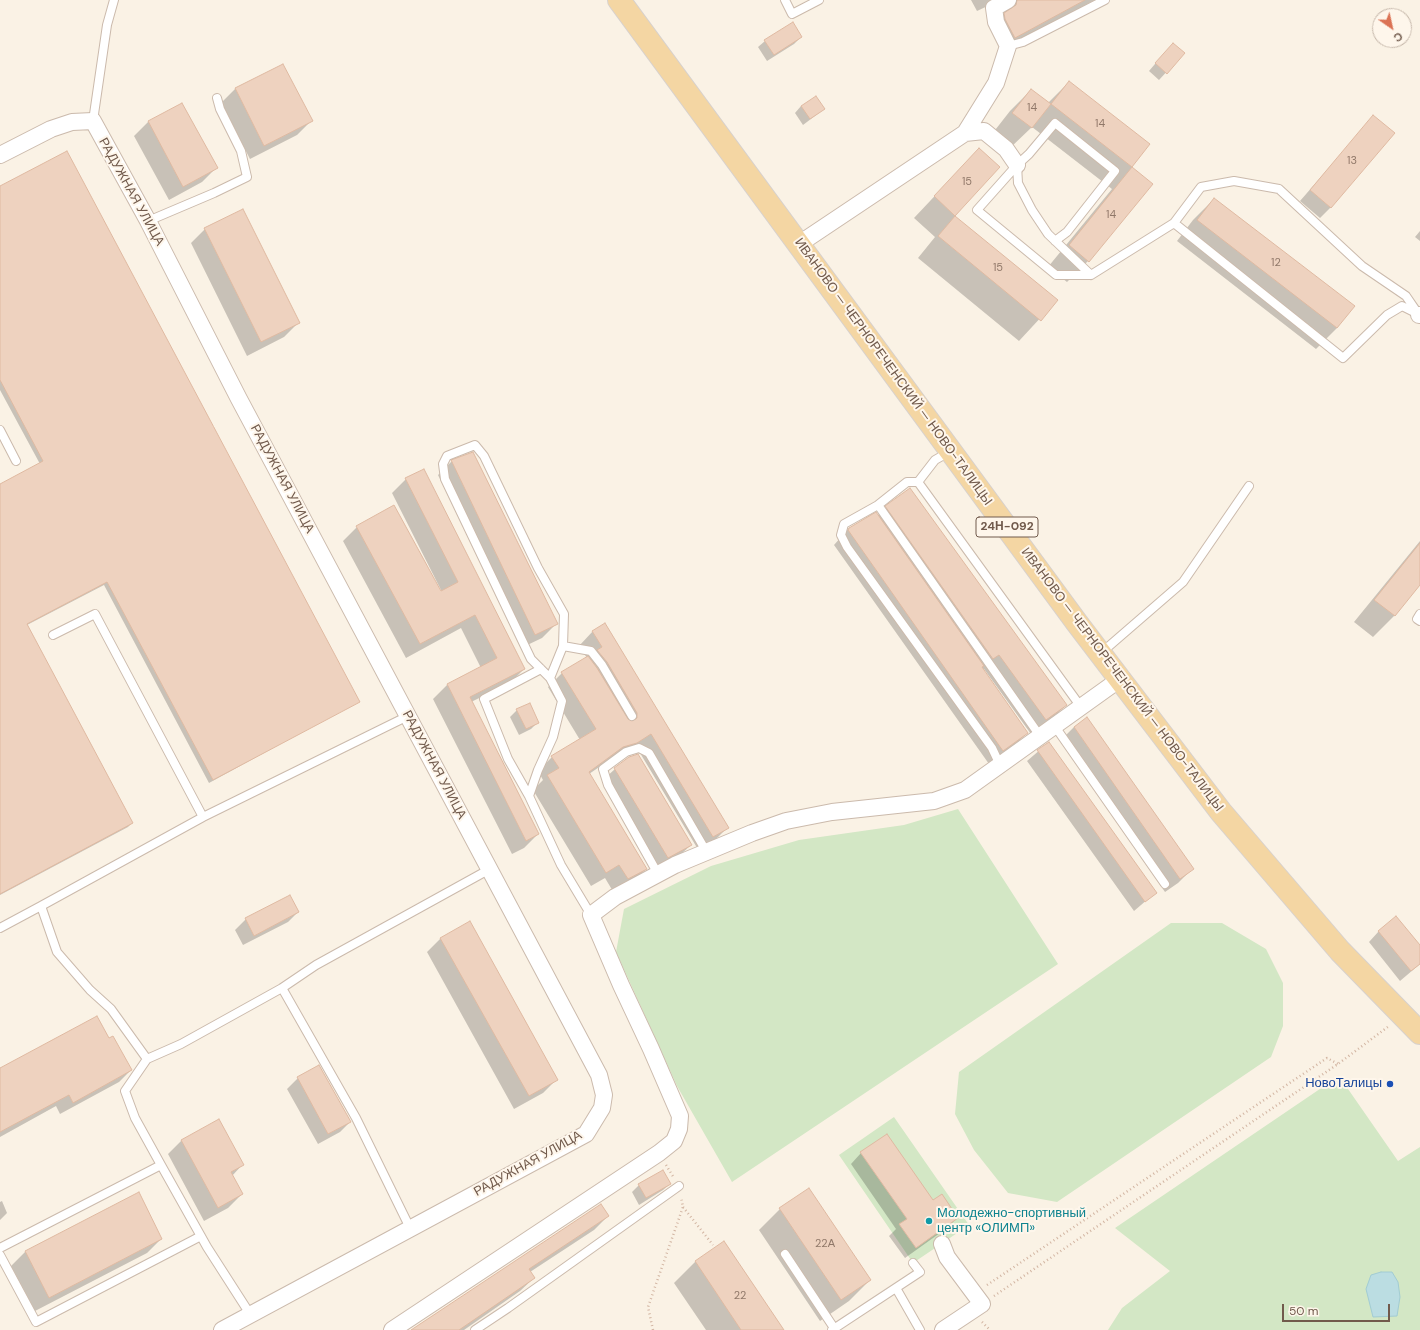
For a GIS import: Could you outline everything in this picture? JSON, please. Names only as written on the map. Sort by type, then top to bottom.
[{"type":"main road","name":"ИВАНОВО — ЧЕРНОРЕЧЕНСКИЙ — НОВО-ТАЛИЦЫ","points":[[619,0],[1100,654],[1221,812],[1340,951],[1420,1033]]},
{"type":"street","points":[[799,244],[965,133],[996,83],[1008,46],[996,22],[994,8],[1008,0]]},
{"type":"street","points":[[0,155],[51,129],[72,122],[92,121]]},
{"type":"street","name":"РАДУЖНАЯ УЛИЦА","points":[[92,121],[148,221],[239,399],[599,1075],[604,1095],[602,1108],[586,1134],[222,1330]]},
{"type":"street","points":[[965,133],[984,131],[1006,149],[1017,165]]},
{"type":"street","points":[[392,1330],[659,1154],[674,1141],[679,1129],[680,1116],[591,915],[615,897],[658,874],[706,851],[752,833],[794,820],[832,812],[934,801],[965,790],[1120,679]]},
{"type":"street","points":[[942,1244],[947,1257],[982,1304],[943,1330]]},
{"type":"lane","points":[[92,121],[107,25],[114,0]]},
{"type":"lane","points":[[785,0],[792,14],[819,0]]},
{"type":"lane","points":[[1008,46],[1023,42],[1105,0]]},
{"type":"lane","points":[[148,221],[214,193],[247,177],[241,151],[216,98]]},
{"type":"lane","points":[[1055,241],[1067,232],[1115,171],[1055,123],[1030,154],[1017,165],[977,210],[1056,275],[1091,275],[1174,223],[1201,187],[1234,180],[1279,189],[1362,266],[1406,296],[1420,315]]},
{"type":"lane","points":[[1017,165],[1018,183],[1032,210],[1048,234],[1091,275]]},
{"type":"lane","points":[[1174,223],[1343,358],[1386,315],[1402,306],[1420,315]]},
{"type":"lane","points":[[0,430],[16,461]]},
{"type":"lane","points":[[529,796],[538,770],[553,737],[562,701],[550,678],[531,659],[445,479],[443,464],[447,456],[475,445],[484,456],[538,568],[564,614],[563,646],[550,678]]},
{"type":"lane","points":[[918,482],[935,460],[951,451]]},
{"type":"lane","points":[[918,482],[907,482],[878,505],[844,524],[841,535],[847,547],[992,748],[1000,765]]},
{"type":"lane","points":[[918,482],[1081,707]]},
{"type":"lane","points":[[1100,654],[1183,582],[1248,486]]},
{"type":"lane","points":[[878,505],[1040,736]]},
{"type":"lane","points":[[53,636],[94,614],[203,817]]},
{"type":"lane","points":[[1420,614],[1417,619],[1420,621]]},
{"type":"lane","points":[[563,646],[591,651],[632,716]]},
{"type":"lane","points":[[541,669],[484,699],[508,758],[529,796],[561,865],[591,915]]},
{"type":"lane","points":[[0,928],[203,817],[408,716]]},
{"type":"lane","points":[[1054,725],[1165,884]]},
{"type":"lane","points":[[658,874],[608,785],[603,769],[626,752],[639,748],[649,753],[706,851]]},
{"type":"lane","points":[[250,1314],[201,1236],[161,1165],[135,1118],[126,1091],[147,1059],[181,1044],[282,988],[316,965],[490,869]]},
{"type":"lane","points":[[41,906],[58,952],[90,990],[111,1009],[147,1059]]},
{"type":"lane","points":[[282,988],[356,1118],[410,1228]]},
{"type":"lane","points":[[0,1248],[161,1165]]},
{"type":"lane","points":[[475,1330],[679,1186]]},
{"type":"lane","points":[[0,1255],[36,1322],[201,1236]]},
{"type":"lane","points":[[785,1254],[833,1329],[920,1272],[913,1263]]},
{"type":"lane","points":[[896,1288],[920,1330]]},
{"type":"path","points":[[982,1304],[1338,1064],[1402,1016]]},
{"type":"path","points":[[982,1304],[986,1285],[1327,1058],[1338,1064]]},
{"type":"path","points":[[659,1154],[679,1186],[683,1207],[713,1245]]},
{"type":"path","points":[[653,1330],[648,1307],[683,1207]]},
{"type":"path","points":[[982,1321],[990,1330]]},
{"type":"green space","points":[[958,809],[1058,964],[732,1182],[677,1086],[616,952],[624,909],[711,866],[799,840],[904,825]]},
{"type":"green space","points":[[1171,923],[1222,923],[1266,949],[1283,983],[1283,1026],[1271,1057],[1057,1202],[1008,1193],[974,1150],[955,1114],[959,1072]]},
{"type":"green space","points":[[1339,1076],[1398,1161],[1420,1147],[1420,1330],[1108,1330],[1122,1308],[1170,1271],[1115,1228]]},
{"type":"green space","points":[[894,1117],[969,1225],[913,1263],[839,1155]]},
{"type":"water","points":[[1381,1272],[1392,1272],[1398,1282],[1400,1297],[1397,1316],[1373,1317],[1366,1289],[1371,1275]]},
{"type":"building","points":[[1017,0],[1085,0],[1015,38],[1005,19],[1004,13],[1016,5]]},
{"type":"building","points":[[793,22],[802,37],[774,55],[764,40]]},
{"type":"building","points":[[1173,43],[1185,53],[1167,74],[1155,63]]},
{"type":"building","points":[[283,64],[313,121],[264,146],[235,88]]},
{"type":"building","points":[[1069,81],[1150,144],[1132,167],[1051,104]]},
{"type":"building","points":[[1031,89],[1051,104],[1032,128],[1012,113]]},
{"type":"building","points":[[816,96],[825,109],[810,119],[801,106]]},
{"type":"building","points":[[182,103],[218,168],[183,187],[148,121]]},
{"type":"building","points":[[1373,115],[1395,133],[1331,208],[1310,190]]},
{"type":"building","points":[[979,148],[1000,167],[955,216],[934,196]]},
{"type":"building","points":[[67,151],[360,702],[213,780],[107,582],[27,624],[133,823],[0,894],[0,484],[43,461],[0,380],[0,186]]},
{"type":"building","points":[[1132,167],[1153,184],[1089,262],[1069,245]]},
{"type":"building","points":[[1214,198],[1355,306],[1337,328],[1197,220]]},
{"type":"building","points":[[243,209],[300,323],[261,342],[204,228]]},
{"type":"building","points":[[955,216],[1058,300],[1041,321],[938,236]]},
{"type":"building","points":[[473,452],[558,624],[535,635],[451,460]]},
{"type":"building","points":[[424,469],[525,669],[470,697],[539,834],[526,841],[447,684],[497,658],[475,615],[420,644],[356,526],[394,505],[441,591],[458,582],[405,478]]},
{"type":"building","points":[[910,488],[1067,705],[1046,720],[999,655],[993,659],[885,506]]},
{"type":"building","points":[[876,512],[984,666],[982,667],[1028,733],[1003,751],[848,530]]},
{"type":"building","points":[[1420,543],[1420,585],[1395,616],[1374,600]]},
{"type":"building","points":[[605,623],[729,828],[713,837],[651,734],[637,743],[623,747],[589,772],[647,869],[628,879],[619,865],[606,873],[547,775],[559,768],[551,756],[596,729],[561,672],[588,656],[628,719],[632,721],[637,718],[637,713],[607,662],[597,650],[602,647],[592,631]]},
{"type":"building","points":[[530,703],[539,723],[526,729],[516,709]]},
{"type":"building","points":[[1087,717],[1194,869],[1180,879],[1074,727]]},
{"type":"building","points":[[1049,742],[1157,893],[1145,902],[1037,750]]},
{"type":"building","points":[[638,754],[692,845],[668,858],[614,768],[629,757]]},
{"type":"building","points":[[290,895],[299,912],[254,936],[245,918]]},
{"type":"building","points":[[1396,916],[1420,945],[1420,964],[1411,971],[1378,931]]},
{"type":"building","points":[[470,921],[558,1080],[529,1096],[440,938]]},
{"type":"building","points":[[97,1016],[109,1038],[113,1036],[132,1070],[73,1103],[69,1095],[0,1132],[0,1068]]},
{"type":"building","points":[[319,1065],[351,1122],[328,1134],[297,1077]]},
{"type":"building","points":[[219,1119],[244,1165],[231,1172],[243,1194],[218,1208],[181,1140]]},
{"type":"building","points":[[887,1134],[933,1200],[942,1194],[958,1218],[916,1248],[899,1224],[907,1219],[860,1152]]},
{"type":"building","points":[[663,1170],[671,1184],[646,1198],[638,1184]]},
{"type":"building","points":[[809,1188],[871,1280],[841,1300],[779,1208]]},
{"type":"building","points":[[139,1192],[162,1239],[49,1298],[25,1251]]},
{"type":"building","points":[[601,1204],[609,1216],[529,1269],[535,1278],[459,1330],[411,1330]]},
{"type":"building","points":[[724,1241],[784,1330],[741,1330],[695,1261]]},
{"type":"place","name":"НовоТалицы","points":[[1390,1084]]},
{"type":"place","name":"Молодежно-спортивный центр «ОЛИМП»","points":[[929,1221]]}]
